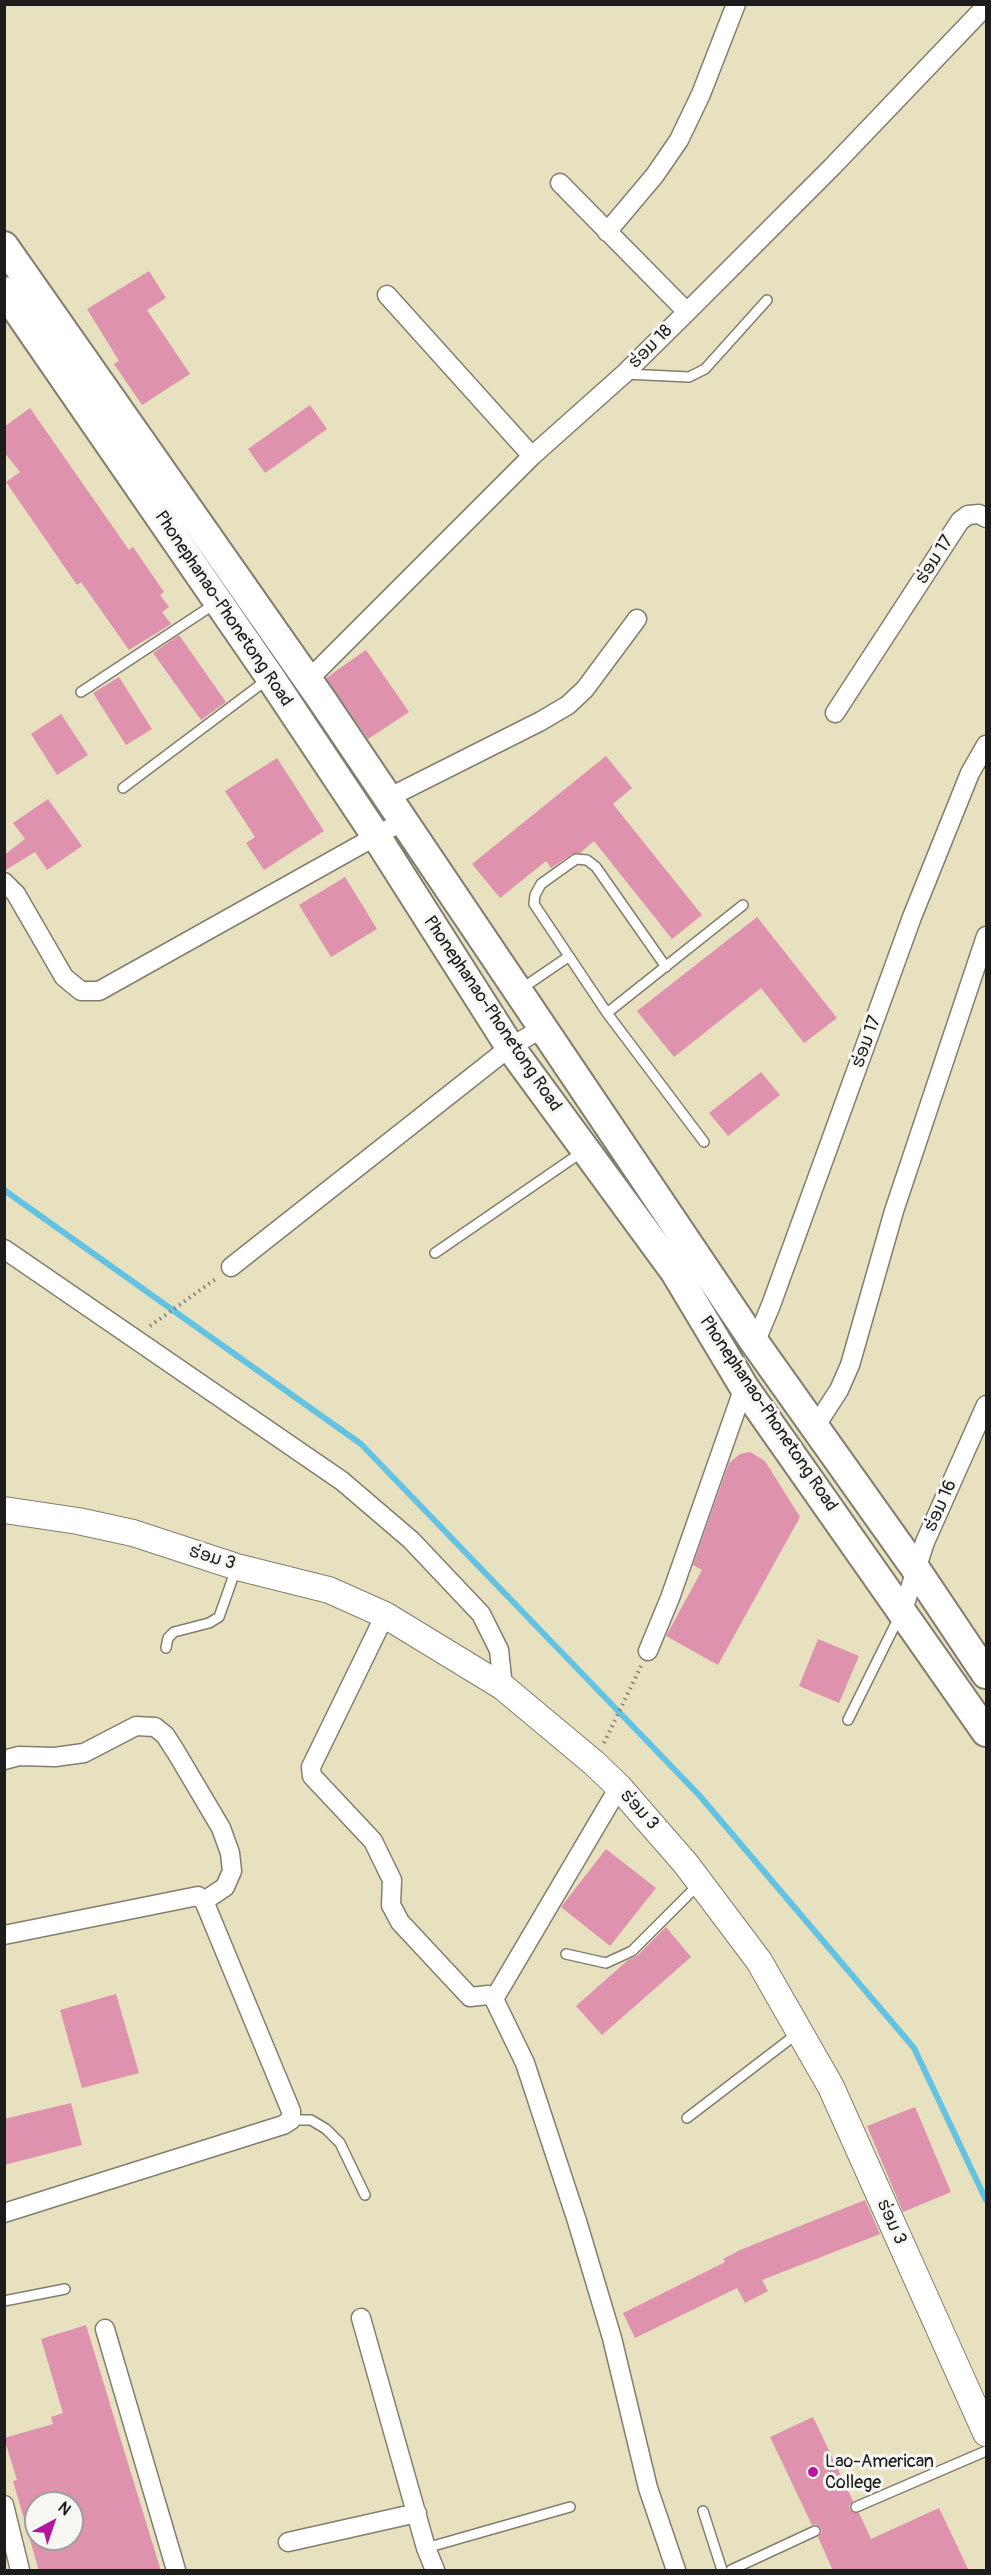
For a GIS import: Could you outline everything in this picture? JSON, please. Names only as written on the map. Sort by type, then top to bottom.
[{"type":"main road","name":"Phonephanao-Phonetong Road","points":[[4,246],[308,680],[543,1028],[686,1265],[744,1387],[987,1732]]},
{"type":"main road","name":"Phonephanao-Phonetong Road","points":[[4,291],[270,677],[376,836],[510,1047],[585,1150],[755,1343],[915,1568],[987,1674]]},
{"type":"street","points":[[607,232],[655,175],[680,140],[736,4]]},
{"type":"street","name":"ຮ່ອມ 18","points":[[308,680],[532,456],[624,374],[687,312],[832,167],[987,6]]},
{"type":"street","points":[[560,183],[687,312]]},
{"type":"street","points":[[387,295],[532,456]]},
{"type":"street","name":"ຮ່ອມ 17","points":[[835,713],[960,521],[968,515],[979,514],[987,518]]},
{"type":"street","points":[[4,882],[16,894],[64,977],[81,991],[99,991],[376,836],[395,810],[568,705],[585,689],[637,619]]},
{"type":"street","name":"ຮ່ອມ 17","points":[[755,1343],[771,1305],[912,917],[970,772],[987,745]]},
{"type":"street","points":[[815,1427],[839,1390],[850,1365],[894,1211],[987,936]]},
{"type":"street","points":[[231,1268],[510,1047],[543,1028]]},
{"type":"street","points":[[4,1249],[342,1481],[411,1540],[481,1614],[500,1650],[503,1687]]},
{"type":"street","points":[[648,1652],[744,1387]]},
{"type":"street","name":"ຮ່ອມ 16","points":[[903,1610],[915,1568],[987,1405]]},
{"type":"street","name":"ຮ່ອມ 3","points":[[4,1510],[78,1521],[133,1533],[237,1567],[329,1590],[385,1615],[503,1687],[594,1763],[619,1787],[700,1882],[759,1961],[831,2087],[987,2433]]},
{"type":"street","points":[[385,1615],[311,1767],[312,1776],[373,1841],[393,1880],[391,1905],[400,1922],[470,1997],[488,1995],[494,1999],[525,2063],[577,2221],[612,2338],[648,2488],[676,2571]]},
{"type":"street","points":[[4,1760],[19,1756],[55,1757],[84,1753],[136,1726],[155,1727],[165,1735],[176,1752],[220,1828],[230,1853],[232,1871],[225,1887],[204,1900]]},
{"type":"street","points":[[494,1999],[619,1787]]},
{"type":"street","points":[[4,1935],[198,1896],[204,1900],[291,2111],[291,2120],[283,2125],[4,2213]]},
{"type":"street","points":[[361,2318],[426,2548],[435,2571]]},
{"type":"street","points":[[105,2329],[176,2571]]},
{"type":"street","points":[[4,2505],[20,2571]]},
{"type":"street","points":[[288,2542],[417,2513]]},
{"type":"lane","points":[[624,374],[689,377],[705,369],[767,300]]},
{"type":"lane","points":[[81,692],[218,602]]},
{"type":"lane","points":[[123,788],[270,677]]},
{"type":"lane","points":[[666,967],[596,867],[587,860],[576,859],[541,884],[535,895],[534,904],[607,1014],[704,1142]]},
{"type":"lane","points":[[607,1014],[743,905]]},
{"type":"lane","points":[[518,991],[568,957]]},
{"type":"lane","points":[[435,1253],[585,1150]]},
{"type":"lane","points":[[166,1648],[168,1638],[174,1632],[209,1623],[219,1617],[237,1567]]},
{"type":"lane","points":[[848,1720],[903,1610]]},
{"type":"lane","points":[[566,1954],[606,1963],[632,1952],[700,1882]]},
{"type":"lane","points":[[687,2118],[800,2032]]},
{"type":"lane","points":[[291,2120],[311,2120],[326,2129],[340,2143],[365,2195]]},
{"type":"lane","points":[[4,2301],[65,2289]]},
{"type":"lane","points":[[856,2507],[987,2451]]},
{"type":"lane","points":[[426,2548],[570,2507]]},
{"type":"lane","points":[[703,2511],[722,2571]]},
{"type":"lane","points":[[731,2571],[751,2566],[815,2531]]},
{"type":"path","points":[[133,1339],[231,1268]]},
{"type":"path","points":[[602,1747],[648,1652]]},
{"type":"building","points":[[149,271],[166,298],[147,310],[190,374],[142,405],[114,364],[119,361],[87,309]]},
{"type":"building","points":[[310,405],[327,429],[265,473],[248,449]]},
{"type":"building","points":[[30,408],[129,550],[133,547],[164,592],[160,595],[169,607],[162,612],[171,624],[129,650],[81,582],[77,585],[6,482],[20,472],[4,452],[4,427]]},
{"type":"building","points":[[179,635],[226,702],[201,720],[153,653]]},
{"type":"building","points":[[366,650],[409,712],[368,739],[326,678]]},
{"type":"building","points":[[119,677],[152,729],[126,745],[93,693]]},
{"type":"building","points":[[61,714],[88,755],[57,775],[31,734]]},
{"type":"building","points":[[606,756],[632,788],[613,804],[702,915],[672,939],[594,841],[580,853],[572,854],[551,868],[546,861],[500,898],[472,864]]},
{"type":"building","points":[[277,758],[324,831],[264,870],[246,843],[255,837],[225,791]]},
{"type":"building","points":[[48,799],[82,846],[47,870],[35,852],[4,871],[4,855],[25,839],[13,823]]},
{"type":"building","points":[[345,877],[377,929],[331,957],[299,905]]},
{"type":"building","points":[[757,917],[837,1018],[804,1043],[761,988],[674,1057],[637,1011]]},
{"type":"building","points":[[761,1072],[780,1095],[728,1136],[709,1113]]},
{"type":"building","points":[[750,1452],[765,1461],[800,1517],[718,1665],[666,1636],[702,1570],[693,1565],[729,1463],[740,1454]]},
{"type":"building","points":[[818,1639],[859,1656],[839,1703],[799,1686]]},
{"type":"building","points":[[606,1849],[656,1888],[610,1946],[561,1907]]},
{"type":"building","points":[[666,1927],[691,1957],[602,2035],[576,2006],[628,1960],[637,1956]]},
{"type":"building","points":[[116,1994],[139,2073],[82,2088],[60,2010]]},
{"type":"building","points":[[71,2103],[82,2145],[4,2165],[4,2119]]},
{"type":"building","points":[[915,2107],[951,2192],[903,2212],[867,2126]]},
{"type":"building","points":[[865,2200],[880,2234],[762,2280],[768,2291],[745,2303],[737,2288],[635,2338],[623,2313],[725,2262],[723,2259],[740,2250]]},
{"type":"building","points":[[86,2325],[161,2571],[39,2571],[33,2551],[84,2551],[84,2491],[24,2491],[24,2519],[13,2481],[17,2480],[4,2438],[53,2424],[51,2417],[63,2413],[41,2339]]},
{"type":"building","name":"Lao-American College","points":[[813,2417],[853,2501],[849,2506],[850,2510],[859,2513],[871,2539],[939,2508],[969,2571],[833,2571],[818,2537],[822,2532],[821,2528],[816,2524],[812,2525],[770,2437]]},
{"type":"waterway","points":[[4,1190],[361,1444],[699,1795],[914,2048],[986,2200]]},
{"type":"place","name":"Lao-American College","points":[[813,2472]]}]
